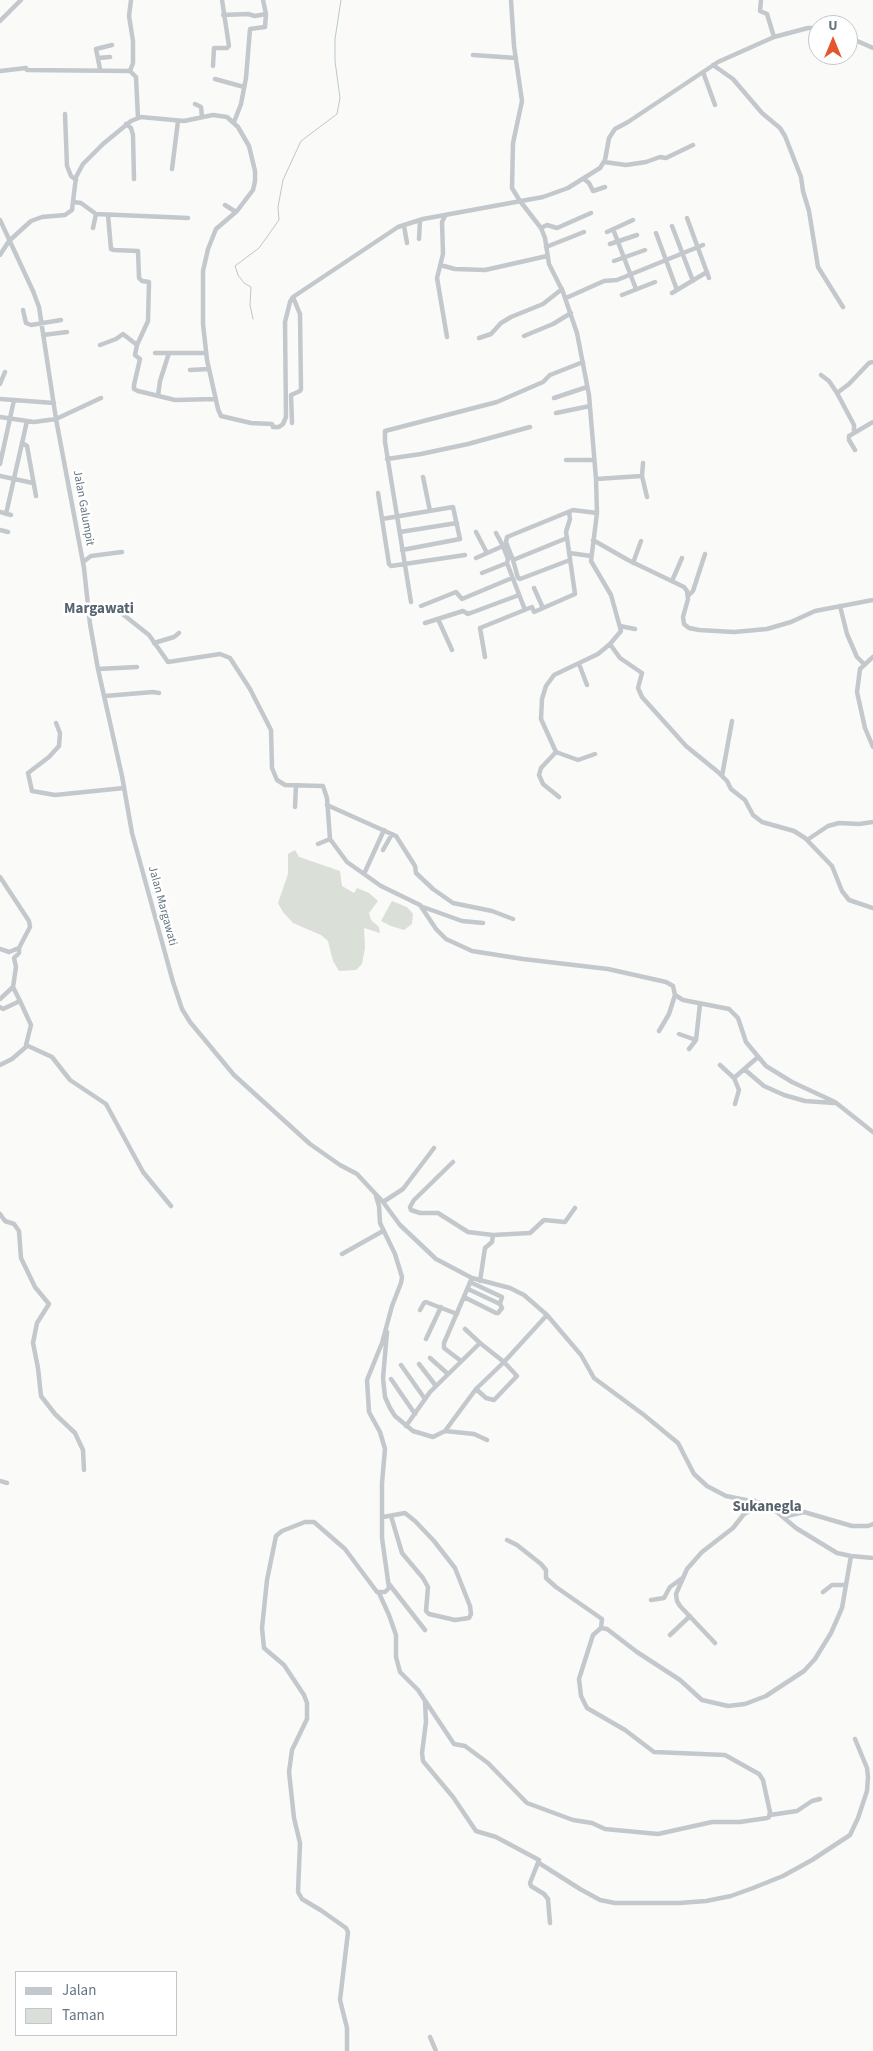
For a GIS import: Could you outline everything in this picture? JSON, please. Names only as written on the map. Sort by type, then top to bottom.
[{"type":"street","points":[[0,21],[21,0]]},
{"type":"street","points":[[130,70],[133,63],[129,16],[131,0]]},
{"type":"street","points":[[213,66],[214,48],[227,48],[229,46],[222,0]]},
{"type":"street","points":[[234,122],[241,104],[244,87],[250,29],[264,28],[266,14],[263,0]]},
{"type":"street","points":[[511,0],[522,101],[513,143],[512,188],[541,228],[547,256],[571,313],[583,362],[590,406],[597,514],[591,556],[594,567],[611,595],[621,632],[598,654],[551,677],[544,692],[542,723],[556,752],[578,760],[595,754]]},
{"type":"street","points":[[761,0],[760,11],[767,14],[774,37]]},
{"type":"street","points":[[223,15],[266,14]]},
{"type":"street","points":[[0,255],[31,221],[42,217],[65,215],[72,210],[78,203],[76,180],[87,159],[138,118],[153,117],[178,123],[202,117],[222,115],[234,122],[249,146],[255,176],[253,190],[235,211],[216,228],[208,249],[204,265],[204,353],[218,412],[222,416],[251,423],[272,424],[273,427],[278,427],[286,419],[285,322],[290,302],[364,249],[404,228],[445,217],[522,203],[560,191],[585,180],[597,171],[604,162],[609,138],[615,129],[713,65],[742,50],[774,37],[808,28]]},
{"type":"street","points":[[858,41],[873,48]]},
{"type":"street","points":[[100,69],[96,49],[112,45]]},
{"type":"street","points":[[473,55],[516,58]]},
{"type":"street","points":[[98,58],[110,57]]},
{"type":"street","points":[[713,65],[733,79],[762,113],[780,128],[785,136],[801,177],[809,211],[818,267],[843,307]]},
{"type":"street","points":[[0,72],[26,68],[27,70],[130,70],[136,77],[138,118]]},
{"type":"street","points":[[703,72],[715,105]]},
{"type":"street","points":[[215,79],[244,87]]},
{"type":"street","points":[[195,104],[201,107],[202,117]]},
{"type":"street","points":[[65,114],[67,166],[71,176],[76,180]]},
{"type":"street","points":[[172,169],[178,123]]},
{"type":"street","points":[[128,125],[134,135],[134,179]]},
{"type":"street","points":[[604,162],[627,165],[646,162],[665,158],[693,145]]},
{"type":"street","points":[[585,180],[593,191],[605,188]]},
{"type":"street","points":[[78,203],[96,214],[188,218]]},
{"type":"street","points":[[225,205],[235,211]]},
{"type":"street","points":[[541,228],[547,225],[557,228],[591,213]]},
{"type":"street","points":[[93,228],[96,214]]},
{"type":"street","points":[[108,215],[112,250],[138,251],[140,280],[149,282],[148,318],[137,345],[135,355],[140,359],[134,388],[145,393],[179,400],[215,398]]},
{"type":"street","points":[[445,217],[442,222],[443,247],[437,278],[446,337]]},
{"type":"street","points":[[672,293],[708,275],[701,246],[687,218]]},
{"type":"street","points":[[0,220],[10,242]]},
{"type":"street","points":[[606,232],[633,220]]},
{"type":"street","points":[[419,223],[419,239]]},
{"type":"street","points":[[672,226],[693,281]]},
{"type":"street","points":[[404,228],[407,243]]},
{"type":"street","points":[[613,229],[636,290]]},
{"type":"street","points":[[546,247],[584,232]]},
{"type":"street","points":[[656,233],[677,290]]},
{"type":"street","points":[[610,244],[637,235]]},
{"type":"street","name":"Jalan Galumpit","points":[[10,242],[33,291],[42,323],[56,419],[83,562],[98,669],[122,776]]},
{"type":"street","points":[[566,298],[604,281],[617,280],[701,246]]},
{"type":"street","points":[[614,261],[645,250]]},
{"type":"street","points":[[440,265],[456,269],[485,270],[547,256]]},
{"type":"street","points":[[622,295],[655,282]]},
{"type":"street","points":[[479,338],[491,334],[501,323],[511,317],[543,304],[562,289]]},
{"type":"street","points":[[292,423],[291,395],[300,390],[300,314],[295,299]]},
{"type":"street","points":[[23,310],[26,323],[31,325],[61,320]]},
{"type":"street","points":[[524,336],[553,324],[571,313]]},
{"type":"street","points":[[43,335],[67,332]]},
{"type":"street","points":[[100,346],[123,334],[137,345]]},
{"type":"street","points":[[155,353],[204,353]]},
{"type":"street","points":[[158,396],[160,381],[169,353]]},
{"type":"street","points":[[411,602],[387,458],[386,431],[497,402],[543,382],[550,375],[583,362]]},
{"type":"street","points":[[837,393],[850,384],[869,363],[873,362]]},
{"type":"street","points":[[190,370],[207,369]]},
{"type":"street","points":[[0,384],[5,372]]},
{"type":"street","points":[[821,375],[829,381],[837,393],[854,425],[854,433]]},
{"type":"street","points":[[554,398],[587,387]]},
{"type":"street","points":[[0,417],[27,421],[56,419],[101,398]]},
{"type":"street","points":[[0,399],[54,403]]},
{"type":"street","points":[[0,464],[14,400]]},
{"type":"street","points":[[556,413],[590,406]]},
{"type":"street","points":[[0,512],[9,514],[14,479],[27,421]]},
{"type":"street","points":[[855,450],[848,439],[850,435],[873,422]]},
{"type":"street","points":[[387,458],[421,454],[468,444],[530,427]]},
{"type":"street","points":[[22,443],[27,446],[36,496]]},
{"type":"street","points":[[566,460],[593,460]]},
{"type":"street","points":[[643,463],[642,476],[647,497]]},
{"type":"street","points":[[0,476],[34,483]]},
{"type":"street","points":[[596,479],[642,476]]},
{"type":"street","points":[[423,477],[430,511]]},
{"type":"street","points":[[378,493],[389,564],[393,567],[465,555]]},
{"type":"street","points":[[382,519],[453,507],[460,539],[402,550]]},
{"type":"street","points":[[570,560],[520,579],[506,542],[507,537],[577,509],[597,514]]},
{"type":"street","points":[[485,657],[480,628],[532,607],[534,612],[576,594],[567,538],[570,512]]},
{"type":"street","points":[[400,532],[457,523]]},
{"type":"street","points":[[0,530],[8,532]]},
{"type":"street","points":[[476,532],[487,553]]},
{"type":"street","points":[[496,533],[508,559],[507,563],[525,610]]},
{"type":"street","points":[[512,560],[567,538]]},
{"type":"street","points":[[593,540],[633,563],[684,587],[688,596]]},
{"type":"street","points":[[633,563],[641,541]]},
{"type":"street","points":[[476,558],[503,546]]},
{"type":"street","points":[[83,562],[91,556],[122,552]]},
{"type":"street","points":[[569,553],[591,556]]},
{"type":"street","points":[[705,554],[693,590],[688,596],[683,616],[685,625],[689,628],[712,632],[734,632],[767,628],[791,622],[815,611],[873,600]]},
{"type":"street","points":[[672,581],[682,558]]},
{"type":"street","points":[[482,573],[507,563]]},
{"type":"street","points":[[421,606],[456,592],[462,599],[512,578]]},
{"type":"street","points":[[534,588],[543,608]]},
{"type":"street","points":[[425,623],[463,611],[468,614],[519,595]]},
{"type":"street","points":[[840,606],[847,634],[857,658],[864,664]]},
{"type":"street","points":[[89,608],[106,607],[114,609],[149,635],[168,662],[220,654],[227,656],[232,660],[250,689],[270,730],[274,776],[282,784],[323,786],[330,839],[347,862],[381,886],[423,907],[462,921],[483,923]]},
{"type":"street","points":[[438,619],[452,650]]},
{"type":"street","points":[[620,626],[635,629]]},
{"type":"street","points":[[154,643],[174,638],[179,633]]},
{"type":"street","points":[[610,644],[620,658],[641,672],[642,676],[638,688],[642,697],[686,746],[722,776],[731,789],[745,800],[751,813],[760,821],[794,831],[807,840],[832,866],[842,890],[849,900],[873,908]]},
{"type":"street","points":[[873,657],[864,664],[858,673],[856,692],[865,728],[873,747]]},
{"type":"street","points":[[579,664],[587,685]]},
{"type":"street","points":[[98,669],[137,667]]},
{"type":"street","points":[[105,696],[159,693]]},
{"type":"street","points":[[722,776],[727,758],[732,721]]},
{"type":"street","points":[[56,723],[60,733],[59,746],[50,757],[28,773],[32,791],[55,795],[124,788]]},
{"type":"street","points":[[556,752],[541,768],[539,776],[543,784],[559,797]]},
{"type":"street","name":"Jalan Margawati","points":[[122,776],[137,852],[146,878],[173,982],[182,1009],[190,1022],[234,1075],[280,1118],[323,1154],[357,1174],[383,1202],[400,1225],[423,1248],[471,1280]]},
{"type":"street","points":[[295,807],[296,785]]},
{"type":"street","points":[[327,805],[384,830],[400,840],[415,866],[416,872],[438,893],[458,905],[492,911],[514,919]]},
{"type":"street","points":[[807,840],[828,826],[839,823],[859,824],[873,822]]},
{"type":"street","points":[[364,874],[384,830]]},
{"type":"street","points":[[383,850],[392,834]]},
{"type":"street","points":[[318,844],[330,839]]},
{"type":"street","points":[[0,876],[30,923],[30,930],[19,948],[19,953],[14,958],[16,967],[13,987],[32,1024],[26,1042],[27,1046]]},
{"type":"street","points":[[423,907],[442,936],[464,948],[523,959],[608,969],[666,982],[675,988],[675,995],[670,1014],[659,1032]]},
{"type":"street","points":[[0,949],[9,952],[19,948]]},
{"type":"street","points":[[0,998],[13,987]]},
{"type":"street","points":[[675,995],[683,1000],[726,1007],[733,1012],[740,1024],[746,1042],[766,1066],[786,1079],[835,1102],[873,1132]]},
{"type":"street","points":[[0,1006],[4,1009],[20,1001]]},
{"type":"street","points":[[689,1050],[696,1040],[700,1004]]},
{"type":"street","points":[[680,1034],[696,1040]]},
{"type":"street","points":[[0,1065],[12,1059],[27,1046]]},
{"type":"street","points":[[27,1046],[52,1057],[68,1078],[106,1104],[143,1172],[171,1206]]},
{"type":"street","points":[[734,1078],[758,1057]]},
{"type":"street","points":[[720,1065],[734,1078],[739,1090],[734,1104]]},
{"type":"street","points":[[744,1070],[764,1086],[784,1095],[805,1102],[835,1102]]},
{"type":"street","points":[[383,1202],[403,1189],[434,1148]]},
{"type":"street","points":[[453,1162],[414,1200],[410,1208],[420,1213],[438,1213],[468,1232],[493,1235],[530,1233],[544,1220],[564,1222],[575,1208]]},
{"type":"street","points":[[375,1194],[379,1206],[378,1219],[396,1254],[402,1277],[387,1328],[367,1380],[369,1412],[380,1432],[385,1449],[382,1538],[389,1584],[387,1591],[379,1593]]},
{"type":"street","points":[[0,1214],[6,1221],[14,1224],[19,1231],[21,1258],[35,1287],[49,1304],[37,1323],[33,1343],[41,1396],[55,1414],[75,1433],[83,1450],[84,1470]]},
{"type":"street","points":[[342,1254],[383,1231]]},
{"type":"street","points":[[480,1281],[485,1248],[492,1242],[493,1235]]},
{"type":"street","points":[[471,1280],[510,1288],[524,1295],[548,1315],[581,1355],[594,1378],[678,1443],[694,1474],[707,1486],[726,1496],[754,1500],[837,1553],[873,1558]]},
{"type":"street","points":[[461,1361],[444,1348],[444,1345],[471,1280]]},
{"type":"street","points":[[464,1297],[497,1314],[502,1308],[500,1304],[502,1297],[471,1280]]},
{"type":"street","points":[[468,1289],[500,1304]]},
{"type":"street","points":[[420,1310],[425,1302],[457,1314]]},
{"type":"street","points":[[426,1339],[441,1308]]},
{"type":"street","points":[[387,1328],[384,1378],[385,1397],[390,1408],[406,1426],[412,1431],[430,1437],[445,1431],[476,1389],[548,1315]]},
{"type":"street","points":[[465,1329],[517,1374],[515,1380],[494,1400],[486,1398],[476,1389]]},
{"type":"street","points":[[406,1426],[436,1386],[480,1343]]},
{"type":"street","points":[[430,1358],[448,1374]]},
{"type":"street","points":[[419,1364],[436,1386]]},
{"type":"street","points":[[401,1365],[425,1399]]},
{"type":"street","points":[[391,1379],[415,1414]]},
{"type":"street","points":[[445,1431],[474,1434],[487,1440]]},
{"type":"street","points":[[0,1481],[6,1483]]},
{"type":"street","points":[[715,1643],[677,1601],[676,1594],[687,1569],[702,1552],[732,1530],[744,1514],[749,1512],[754,1500]]},
{"type":"street","points":[[783,1517],[804,1512],[852,1526],[872,1525]]},
{"type":"street","points":[[383,1517],[402,1513],[415,1521],[455,1568],[470,1606],[471,1614],[469,1618],[455,1620],[426,1612],[428,1587],[402,1553],[390,1516]]},
{"type":"street","points":[[347,2051],[347,2028],[340,2000],[348,1932],[346,1928],[322,1911],[302,1900],[298,1892],[300,1843],[294,1818],[289,1772],[292,1750],[307,1719],[307,1703],[304,1695],[284,1665],[264,1648],[262,1637],[267,1580],[276,1536],[282,1531],[305,1522],[314,1522],[345,1550],[379,1593],[396,1635],[396,1657],[400,1672],[425,1699],[454,1744],[464,1746],[488,1763],[510,1784],[524,1801],[573,1820],[592,1823],[605,1830],[658,1834],[712,1822],[740,1822],[767,1818],[770,1815],[797,1811],[812,1801],[820,1799]]},
{"type":"street","points":[[507,1540],[517,1545],[541,1564],[546,1570],[546,1578],[556,1587],[602,1619],[600,1628],[592,1639],[579,1679],[581,1696],[585,1705],[593,1712],[625,1730],[654,1752],[725,1756],[759,1774],[763,1780],[770,1815]]},
{"type":"street","points":[[600,1628],[607,1630],[633,1650],[680,1680],[702,1700],[728,1706],[745,1704],[766,1696],[804,1671],[815,1660],[831,1633],[839,1614],[851,1556]]},
{"type":"street","points":[[651,1600],[664,1598],[670,1587],[682,1578]]},
{"type":"street","points":[[389,1584],[425,1630]]},
{"type":"street","points":[[823,1592],[832,1585],[846,1585]]},
{"type":"street","points":[[670,1636],[690,1616]]},
{"type":"street","points":[[425,1699],[426,1722],[422,1753],[423,1761],[453,1797],[476,1832],[496,1837],[537,1859],[539,1863],[580,1889],[600,1900],[615,1904],[679,1903],[706,1901],[731,1896],[782,1876],[812,1860],[850,1835],[858,1818],[868,1784],[867,1768],[855,1739]]},
{"type":"street","points":[[539,1863],[530,1883],[531,1886],[544,1894],[548,1899],[550,1923]]},
{"type":"street","points":[[430,2037],[436,2051]]},
{"type":"green space","points":[[295,850],[299,857],[340,871],[342,886],[354,893],[357,888],[369,893],[378,901],[369,913],[371,920],[379,927],[380,933],[364,928],[365,948],[362,964],[356,970],[339,971],[333,961],[328,941],[321,935],[293,923],[278,903],[288,874],[288,854]]},
{"type":"green space","points":[[392,901],[407,907],[413,914],[412,924],[404,930],[381,921]]},
{"type":"waterway","points":[[253,319],[250,305],[251,287],[244,283],[238,275],[235,266],[259,248],[279,220],[278,207],[283,180],[301,141],[337,114],[340,98],[335,61],[335,39],[341,0]]},
{"type":"district","name":"Margawati","points":[[99,610]]},
{"type":"district","name":"Sukanegla","points":[[767,1508]]}]
